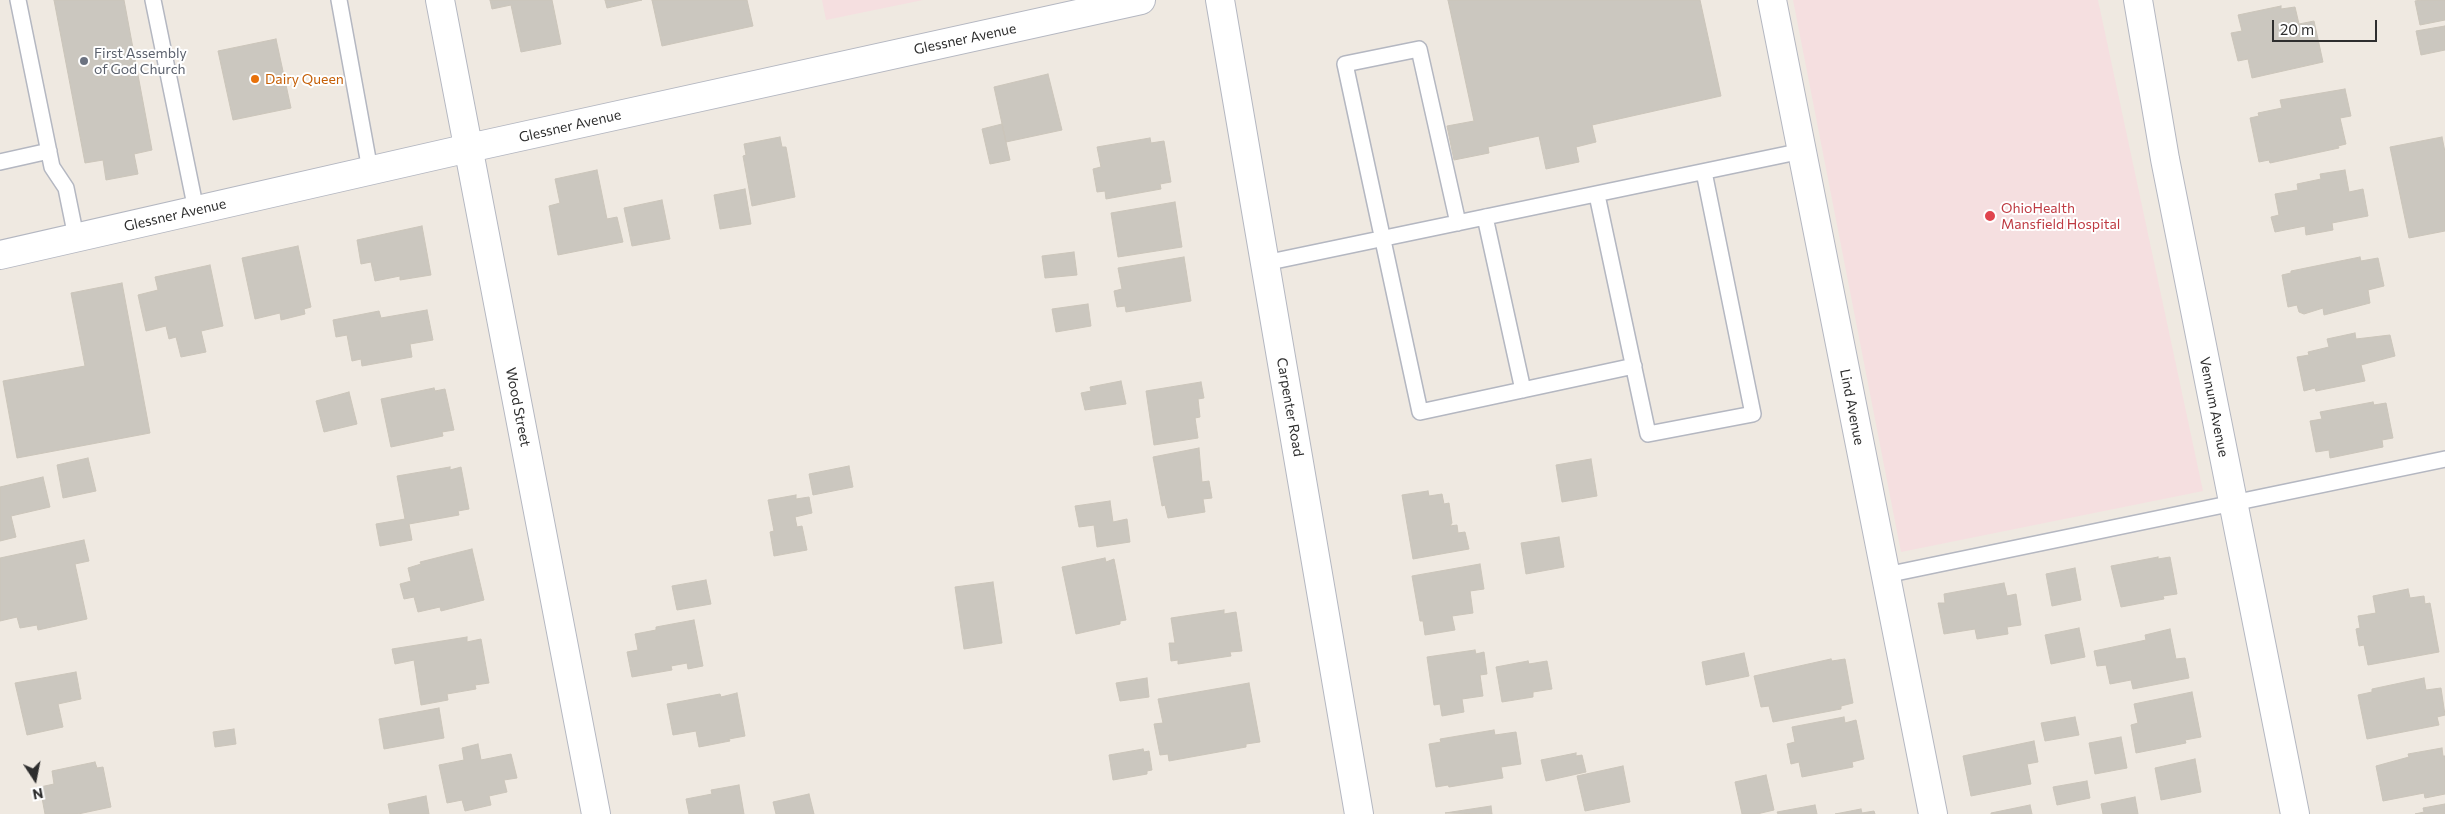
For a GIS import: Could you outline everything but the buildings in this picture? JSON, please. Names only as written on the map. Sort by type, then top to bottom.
[{"type":"street","name":"Wood Street","points":[[440,0],[596,814]]},
{"type":"street","name":"Glessner Avenue","points":[[0,254],[370,170],[1141,0]]},
{"type":"street","name":"Carpenter Road","points":[[1220,0],[1359,814]]},
{"type":"street","name":"Lind Avenue","points":[[1772,0],[1934,814]]},
{"type":"street","name":"Vennum Avenue","points":[[2138,0],[2165,159],[2295,814]]},
{"type":"lane","points":[[18,0],[52,167],[66,188],[76,237]]},
{"type":"lane","points":[[153,0],[196,210]]},
{"type":"lane","points":[[339,0],[370,170]]},
{"type":"lane","points":[[1458,223],[1419,49],[1345,64],[1420,412],[1634,366]]},
{"type":"lane","points":[[0,162],[49,151]]},
{"type":"lane","points":[[1265,264],[1802,152]]},
{"type":"lane","points":[[1597,195],[1648,434],[1753,414],[1704,172]]},
{"type":"lane","points":[[1485,217],[1523,390]]},
{"type":"lane","points":[[1886,576],[2445,459]]},
{"type":"shaded area","points":[[822,0],[923,0],[826,20]]},
{"type":"shaded area","name":"OhioHealth Mansfield Hospital","points":[[1793,0],[2098,0],[2203,491],[1901,552]]},
{"type":"place","name":"First Assembly of God Church","points":[[84,61]]},
{"type":"place","name":"Dairy Queen","points":[[255,79]]},
{"type":"place","name":"OhioHealth Mansfield Hospital","points":[[1990,216]]}]
